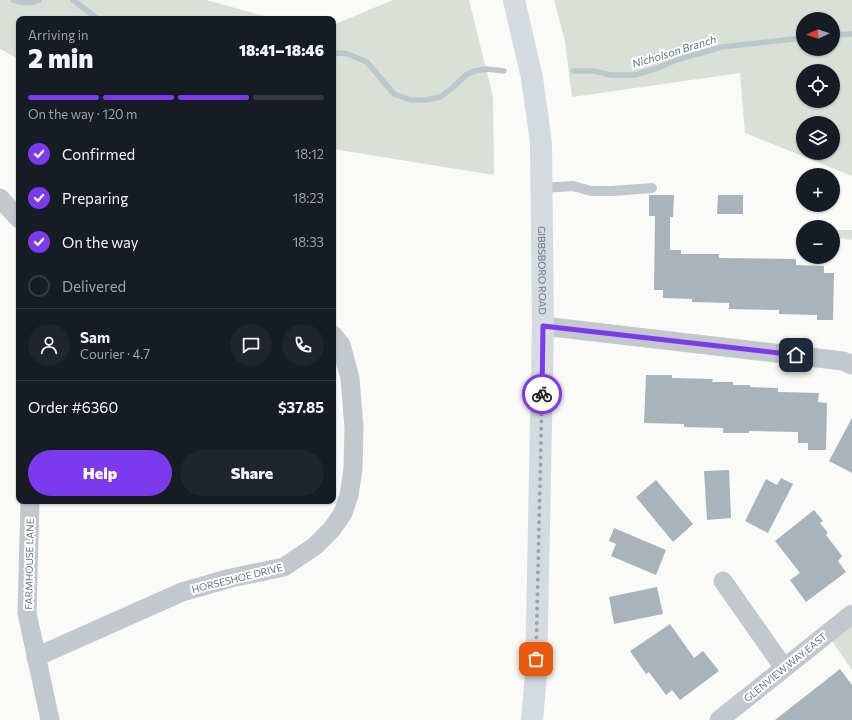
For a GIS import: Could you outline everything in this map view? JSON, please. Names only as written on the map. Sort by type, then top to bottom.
[{"type":"street","name":"GIBBSBORO ROAD","points":[[514,0],[532,78],[541,143],[543,326],[536,674],[532,720]]},
{"type":"street","points":[[0,198],[16,216]]},
{"type":"street","points":[[543,326],[843,361],[852,365]]},
{"type":"street","name":"HORSESHOE DRIVE","points":[[36,657],[182,592],[231,578],[284,567],[315,546],[332,529],[343,513],[349,496],[353,469],[354,428],[350,378],[341,345],[336,339]]},
{"type":"street","name":"FARMHOUSE LANE","points":[[30,504],[27,613],[50,720]]},
{"type":"street","points":[[723,581],[784,668]]},
{"type":"street","name":"GLENVIEW WAY EAST","points":[[719,720],[852,614]]},
{"type":"lane","points":[[542,188],[573,186],[591,191],[652,188]]},
{"type":"shaded area","points":[[0,0],[206,0],[264,16],[16,16],[16,57],[0,49]]},
{"type":"shaded area","points":[[393,0],[469,0],[493,97],[494,175],[336,149],[336,24]]},
{"type":"shaded area","points":[[554,0],[852,0],[852,176],[840,171],[840,168],[832,168],[812,160],[840,160],[840,116],[796,116],[796,153],[745,133],[740,73],[572,97],[565,41]]},
{"type":"shaded area","points":[[840,230],[852,230],[852,240],[840,238]]},
{"type":"shaded area","points":[[852,621],[852,670],[830,638]]},
{"type":"building","points":[[649,195],[674,195],[673,217],[670,217],[670,250],[681,250],[681,254],[719,254],[719,258],[796,259],[796,265],[824,266],[824,273],[834,273],[833,320],[817,320],[817,315],[779,314],[779,310],[729,309],[729,303],[692,302],[692,299],[663,298],[663,290],[654,290],[655,216],[649,216]]},
{"type":"building","points":[[718,195],[743,195],[743,214],[717,214]]},
{"type":"building","points":[[646,375],[672,375],[672,378],[713,379],[712,382],[733,382],[733,385],[778,388],[778,392],[819,393],[818,402],[827,403],[826,450],[808,450],[808,443],[798,443],[798,432],[749,431],[749,433],[723,433],[723,428],[684,427],[684,424],[644,423]]},
{"type":"building","points":[[852,418],[852,473],[829,461]]},
{"type":"building","points":[[729,470],[731,518],[707,520],[704,471]]},
{"type":"building","points":[[781,478],[793,484],[768,533],[745,521],[766,479],[777,485]]},
{"type":"building","points":[[656,480],[693,524],[673,542],[636,497]]},
{"type":"building","points":[[814,510],[823,521],[820,523],[828,533],[826,535],[842,556],[838,561],[846,572],[806,602],[790,580],[800,573],[775,541]]},
{"type":"building","points":[[614,528],[666,550],[656,575],[611,556],[616,544],[609,541]]},
{"type":"building","points":[[657,587],[663,614],[614,624],[609,597]]},
{"type":"building","points":[[670,624],[694,658],[703,651],[719,671],[680,700],[672,690],[666,695],[649,672],[646,674],[630,651]]},
{"type":"building","points":[[840,669],[852,685],[852,720],[775,720]]},
{"type":"waterway","name":"Nicholson Branch","points":[[13,0],[26,3],[39,0]]},
{"type":"waterway","name":"Nicholson Branch","points":[[73,0],[94,16]]},
{"type":"waterway","name":"Nicholson Branch","points":[[840,35],[852,34]]},
{"type":"waterway","name":"Nicholson Branch","points":[[573,71],[594,71],[611,75],[635,75],[679,59],[722,47],[796,39]]},
{"type":"waterway","name":"Nicholson Branch","points":[[336,54],[348,54],[367,62],[394,94],[411,100],[426,100],[440,97],[466,75],[474,71],[487,69],[504,71]]},
{"type":"way so far","points":[[536,659],[542,394]]},
{"type":"route","points":[[542,394],[543,326],[796,355]]}]
